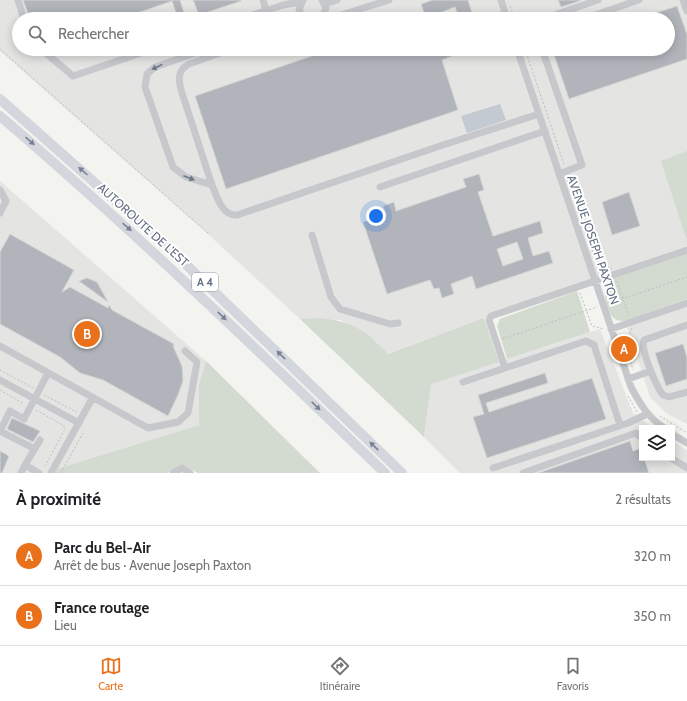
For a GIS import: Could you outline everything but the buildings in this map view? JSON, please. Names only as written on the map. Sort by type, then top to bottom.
[{"type":"highway","name":"AUTOROUTE DE L’EST","points":[[0,99],[173,252],[402,473]]},
{"type":"highway","name":"AUTOROUTE DE L’EST","points":[[0,116],[163,260],[385,473]]},
{"type":"street","points":[[18,0],[22,12]]},
{"type":"street","points":[[263,0],[266,10]]},
{"type":"street","points":[[323,2],[337,0]]},
{"type":"street","points":[[353,12],[389,0]]},
{"type":"street","points":[[501,0],[505,12]]},
{"type":"street","points":[[563,12],[598,0]]},
{"type":"street","points":[[604,12],[639,0]]},
{"type":"street","points":[[683,0],[687,11]]},
{"type":"street","points":[[260,12],[277,3],[302,1],[301,12]]},
{"type":"street","points":[[49,56],[73,76],[132,56]]},
{"type":"street","points":[[187,56],[155,67],[147,74],[146,87],[173,167],[186,177],[212,185]]},
{"type":"street","points":[[211,56],[183,67],[179,77],[181,90],[212,185],[222,208],[228,213],[237,215],[442,145],[539,114]]},
{"type":"street","name":"AVENUE JOSEPH PAXTON","points":[[519,56],[545,131],[563,173],[595,281],[628,379],[641,407],[660,425]]},
{"type":"street","points":[[544,56],[582,165],[563,173]]},
{"type":"street","points":[[380,188],[545,131]]},
{"type":"street","points":[[0,190],[6,201],[0,213]]},
{"type":"street","points":[[312,235],[331,297],[340,309],[390,324],[398,323]]},
{"type":"street","points":[[504,364],[489,320],[491,316],[687,250]]},
{"type":"street","points":[[611,329],[687,303]]},
{"type":"street","points":[[687,325],[644,340],[642,345],[651,371],[663,395],[669,397],[687,392]]},
{"type":"street","points":[[463,382],[504,364],[586,340],[594,345],[620,425]]},
{"type":"street","points":[[0,346],[148,428],[178,422],[188,413],[197,362],[185,351]]},
{"type":"street","points":[[628,379],[651,371]]},
{"type":"street","points":[[35,449],[0,431],[10,411],[24,419],[48,373]]},
{"type":"street","points":[[0,380],[79,423]]},
{"type":"street","points":[[52,473],[93,397]]},
{"type":"street","points":[[493,468],[620,425],[647,414]]},
{"type":"street","points":[[523,473],[636,433],[639,436]]},
{"type":"street","points":[[675,437],[687,443]]},
{"type":"street","points":[[21,473],[40,440]]},
{"type":"street","points":[[675,460],[687,468]]},
{"type":"street","points":[[25,465],[40,473]]},
{"type":"street","points":[[173,473],[182,468],[190,473]]},
{"type":"path","points":[[508,0],[512,12]]},
{"type":"path","points":[[0,49],[209,234]]},
{"type":"path","points":[[527,56],[563,173],[596,261],[612,269],[615,274],[633,328],[625,343],[635,376]]},
{"type":"path","points":[[496,341],[687,277]]},
{"type":"path","points":[[0,390],[63,425],[65,429],[40,473]]},
{"type":"path","points":[[660,416],[687,433]]},
{"type":"path","points":[[61,473],[83,433]]},
{"type":"shaded area","points":[[0,0],[687,0],[687,246],[604,274],[387,354],[376,341],[341,320],[300,319],[208,234],[0,51]]},
{"type":"shaded area","points":[[500,104],[506,120],[467,133],[461,116]]},
{"type":"shaded area","points":[[687,151],[687,238],[686,238],[661,161]]},
{"type":"shaded area","points":[[0,181],[206,361],[199,384],[199,425],[46,473],[0,473]]},
{"type":"shaded area","points":[[687,253],[687,299],[625,321],[617,320],[612,316],[607,308],[605,292],[606,283],[613,278]]},
{"type":"shaded area","points":[[577,291],[590,332],[507,359],[497,326],[500,319]]},
{"type":"shaded area","points":[[687,300],[687,424],[666,413],[650,397],[625,321]]},
{"type":"shaded area","points":[[484,318],[499,362],[431,384],[424,437],[300,319],[331,319],[358,328],[373,339],[388,354]]},
{"type":"shaded area","points":[[600,329],[633,413],[649,425],[639,425],[639,461],[675,461],[675,443],[687,450],[687,473],[460,473],[424,437],[430,384]]},
{"type":"shaded area","points":[[206,361],[320,473],[198,473],[183,465],[167,473],[55,473],[57,469],[199,425],[199,384]]},
{"type":"place","name":"France routage","points":[[87,334]]},
{"type":"place","name":"Parc du Bel-Air","points":[[624,349]]}]
